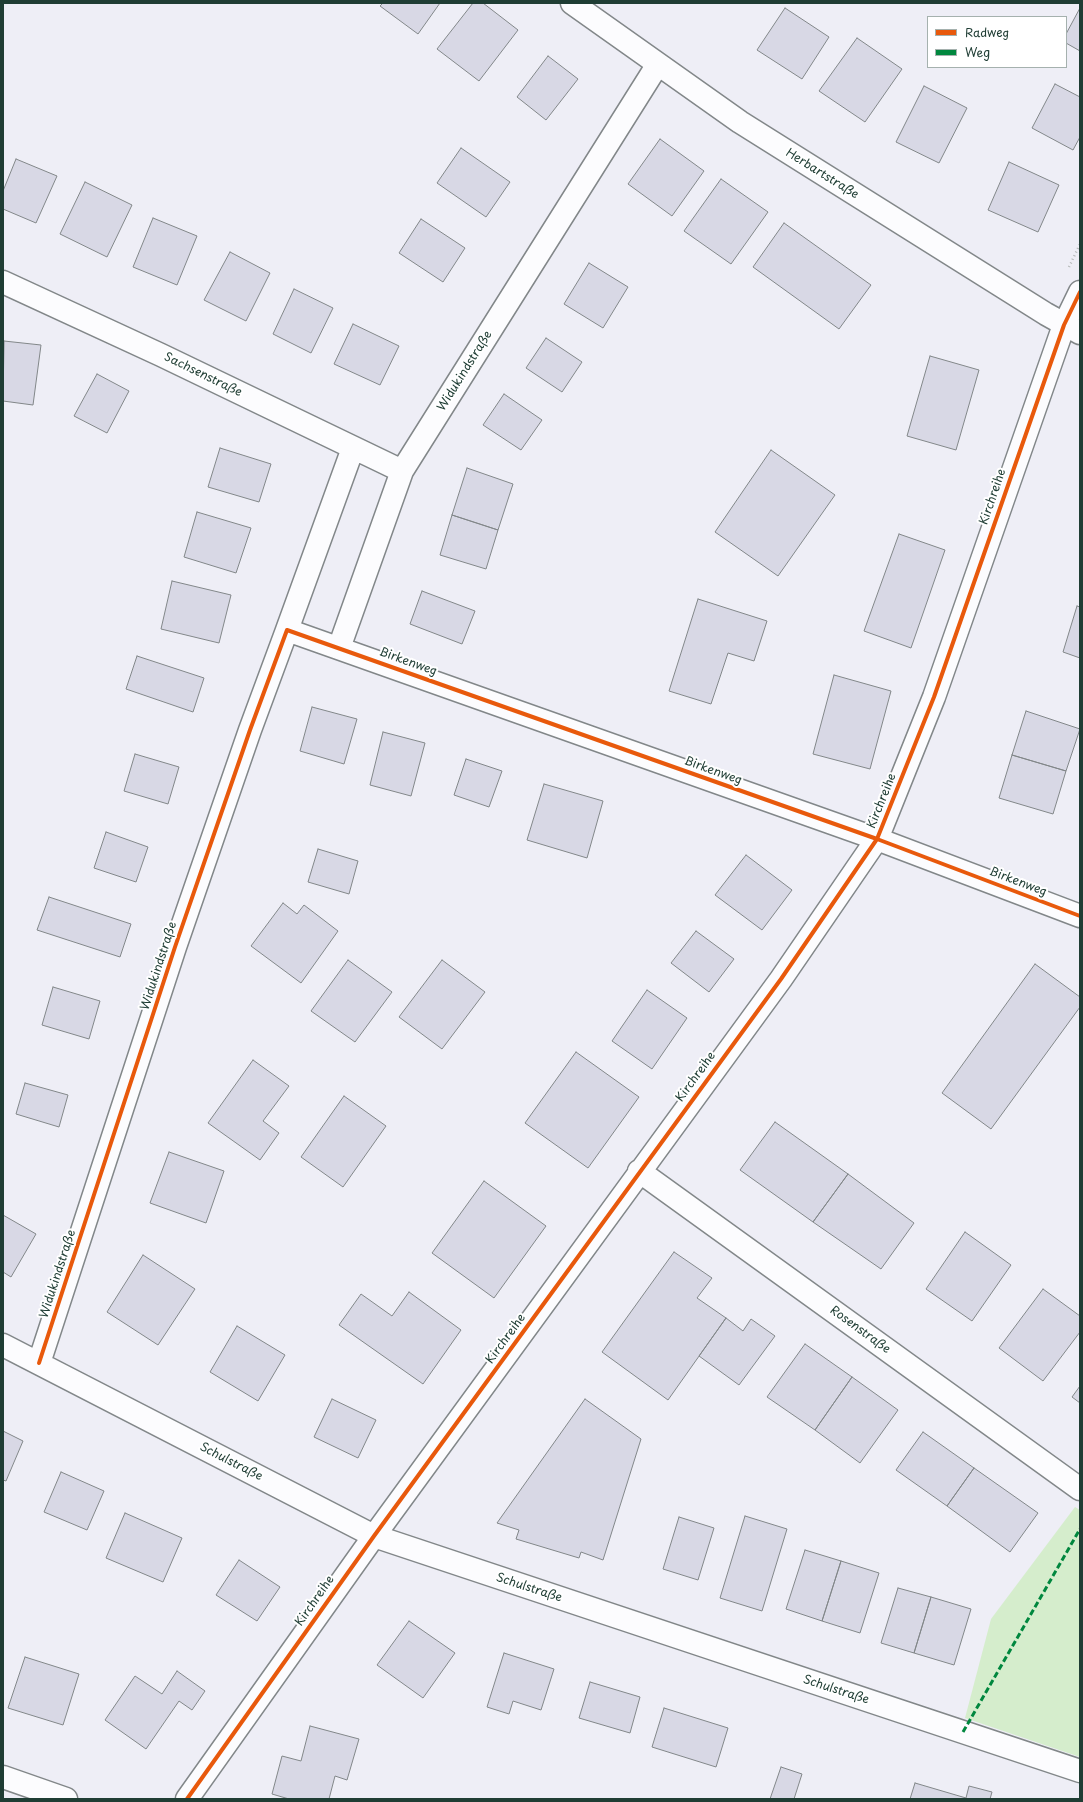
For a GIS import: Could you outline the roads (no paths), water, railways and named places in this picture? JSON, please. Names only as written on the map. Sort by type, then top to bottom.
[{"type":"street","name":"Herbartstraße","points":[[572,3],[740,122],[1072,329]]},
{"type":"street","name":"Widukindstraße","points":[[339,648],[402,471],[658,64]]},
{"type":"street","name":"Sachsenstraße","points":[[3,282],[168,358],[402,471]]},
{"type":"street","name":"Kirchreihe","points":[[187,1799],[374,1536],[639,1171],[781,979],[877,839],[934,698],[1072,329],[1080,292]]},
{"type":"street","name":"Widukindstraße","points":[[39,1363],[175,947],[250,730],[353,448]]},
{"type":"street","points":[[287,630],[339,648]]},
{"type":"street","name":"Birkenweg","points":[[339,648],[877,839],[1080,916]]},
{"type":"street","name":"Rosenstraße","points":[[639,1171],[1080,1489]]},
{"type":"street","name":"Schulstraße","points":[[3,1345],[374,1536],[1080,1771]]},
{"type":"street","points":[[3,1777],[66,1799]]}]
